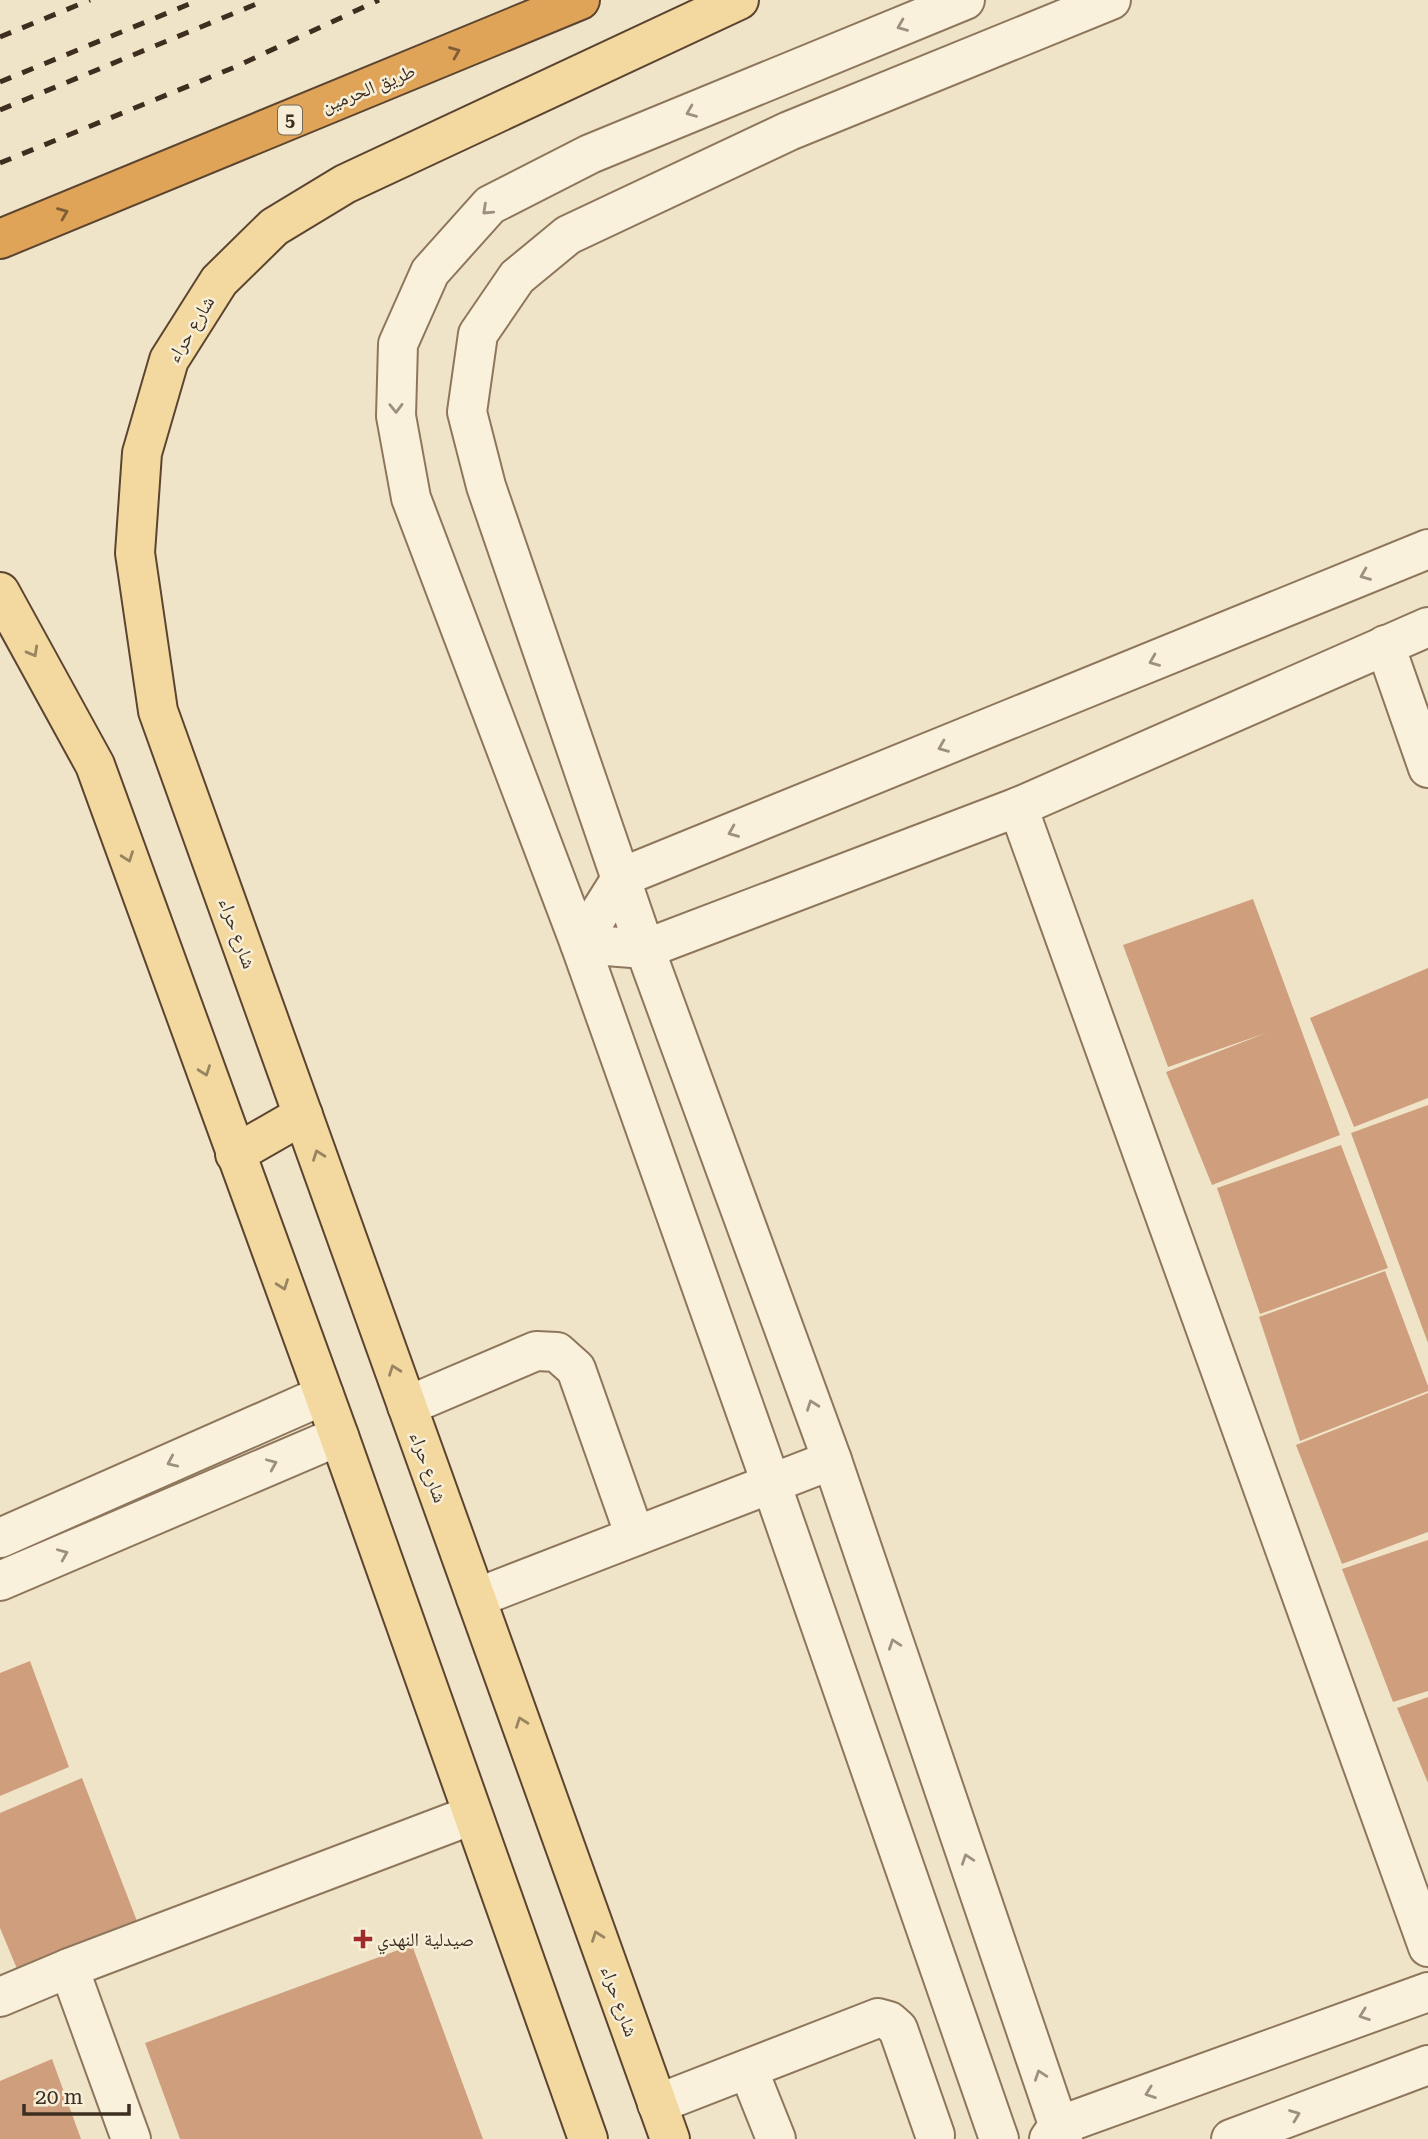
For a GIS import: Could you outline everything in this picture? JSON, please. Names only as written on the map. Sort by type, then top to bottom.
[{"type":"highway","name":"طريق الحرمين","points":[[0,239],[580,0]]},
{"type":"main road","name":"شارع حراء","points":[[670,2139],[158,711],[135,554],[142,453],[169,360],[219,281],[274,227],[345,184],[739,0]]},
{"type":"main road","points":[[0,592],[95,765],[339,1436],[588,2139]]},
{"type":"main road","points":[[235,1154],[303,1115]]},
{"type":"street","points":[[965,0],[590,154],[490,205],[430,272],[398,344],[396,416],[411,498],[580,944],[999,2139]]},
{"type":"street","points":[[1111,0],[789,131],[568,235],[517,277],[478,334],[467,412],[483,474],[645,949],[832,1460],[1057,2135],[1428,1992]]},
{"type":"street","points":[[580,944],[622,877],[1428,549]]},
{"type":"street","points":[[580,944],[645,949],[1018,807],[1428,628]]},
{"type":"street","points":[[1385,645],[1428,768]]},
{"type":"street","points":[[1018,807],[1428,1947]]},
{"type":"street","points":[[407,1406],[536,1351],[558,1352],[576,1369],[635,1536]]},
{"type":"street","points":[[0,1538],[324,1395]]},
{"type":"street","points":[[0,1581],[339,1436]]},
{"type":"street","points":[[477,1598],[832,1460]]},
{"type":"street","points":[[0,1997],[69,1968],[472,1815]]},
{"type":"street","points":[[69,1968],[131,2139]]},
{"type":"street","points":[[657,2104],[878,2018],[889,2021],[898,2029],[935,2135]]},
{"type":"street","points":[[1231,2139],[1428,2065]]},
{"type":"street","points":[[748,2069],[776,2139]]},
{"type":"building","points":[[1253,899],[1340,1135],[1212,1185],[1166,1072],[1266,1033],[1168,1067],[1123,945]]},
{"type":"building","points":[[1428,968],[1428,1098],[1354,1127],[1310,1018]]},
{"type":"building","points":[[1428,1105],[1428,1343],[1351,1133]]},
{"type":"building","points":[[1341,1145],[1388,1268],[1260,1314],[1217,1188]]},
{"type":"building","points":[[1385,1271],[1428,1391],[1300,1441],[1259,1317]]},
{"type":"building","points":[[1428,1393],[1428,1532],[1342,1564],[1296,1445]]},
{"type":"building","points":[[1428,1540],[1428,1691],[1393,1702],[1342,1569]]},
{"type":"building","points":[[30,1661],[69,1767],[0,1796],[0,1673]]},
{"type":"building","points":[[1428,1697],[1428,1783],[1397,1708]]},
{"type":"building","points":[[82,1778],[140,1929],[20,1976],[0,1928],[0,1813]]},
{"type":"building","points":[[412,1945],[483,2139],[180,2139],[145,2043]]},
{"type":"building","points":[[52,2059],[81,2139],[0,2139],[0,2081]]},
{"type":"railway","points":[[0,37],[90,0]]},
{"type":"railway","points":[[0,82],[199,0]]},
{"type":"railway","points":[[0,110],[266,0]]},
{"type":"railway","points":[[0,163],[235,67],[379,0]]},
{"type":"place","name":"صيدلية النهدي","points":[[363,1939]]}]
